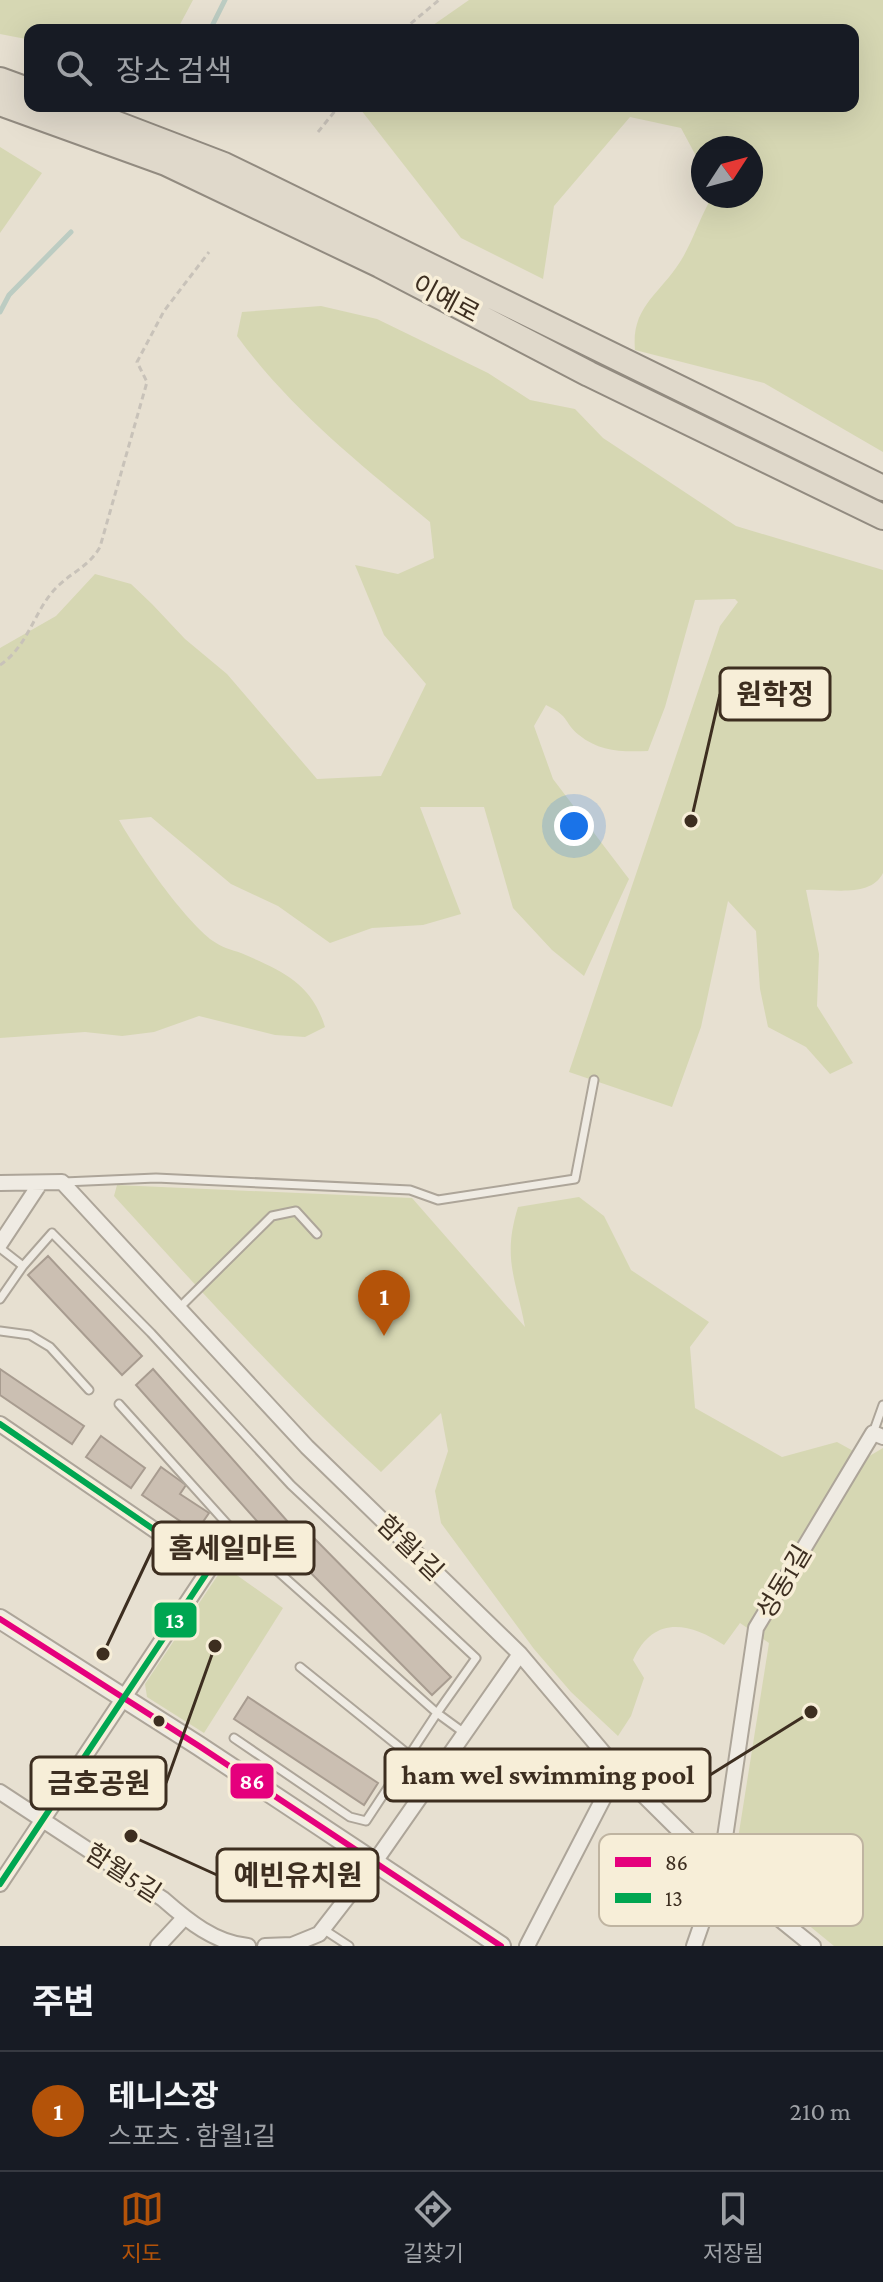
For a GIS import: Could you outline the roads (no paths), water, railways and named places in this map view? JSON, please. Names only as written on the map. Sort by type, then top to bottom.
[{"type":"highway","points":[[0,80],[24,89]]},
{"type":"highway","name":"이예로","points":[[0,103],[24,112]]},
{"type":"highway","name":"이예로","points":[[25,112],[166,163],[380,265],[589,374],[883,517]]},
{"type":"highway","name":"이예로","points":[[86,112],[224,165],[883,488]]},
{"type":"street","points":[[0,1183],[39,1185],[62,1182]]},
{"type":"street","name":"함월1길","points":[[62,1182],[177,1310],[307,1447],[520,1654],[618,1770],[683,1834]]},
{"type":"street","points":[[0,1246],[39,1185]]},
{"type":"street","points":[[0,1424],[210,1568],[0,1884]]},
{"type":"street","name":"성동1길","points":[[725,1834],[756,1628],[878,1435]]},
{"type":"street","points":[[0,1619],[501,1946]]},
{"type":"street","points":[[265,1946],[292,1945],[323,1929],[374,1863],[520,1654]]},
{"type":"street","points":[[527,1946],[618,1770]]},
{"type":"street","name":"함월5길","points":[[0,1792],[163,1899],[184,1918],[228,1944],[248,1946]]},
{"type":"street","points":[[158,1946],[184,1918]]},
{"type":"street","name":"성동1길","points":[[694,1946],[701,1926]]},
{"type":"street","name":"함월1길","points":[[788,1926],[813,1946]]},
{"type":"lane","points":[[62,1182],[156,1178],[410,1190],[438,1200],[575,1179],[594,1080]]},
{"type":"lane","points":[[177,1310],[272,1216],[296,1211],[317,1234]]},
{"type":"lane","points":[[0,1299],[52,1233],[151,1333],[291,1485],[476,1658],[408,1754],[366,1821],[350,1817],[234,1738]]},
{"type":"lane","points":[[0,1246],[23,1266]]},
{"type":"lane","points":[[0,1331],[30,1335],[50,1347],[89,1390]]},
{"type":"lane","points":[[119,1404],[237,1535],[437,1713],[463,1732]]},
{"type":"lane","name":"성동1길","points":[[878,1435],[883,1405]]},
{"type":"lane","points":[[210,1568],[237,1535]]},
{"type":"lane","points":[[300,1667],[408,1754]]},
{"type":"lane","points":[[323,1929],[349,1946]]},
{"type":"waterway","points":[[213,24],[225,0]]},
{"type":"waterway","points":[[0,312],[9,295],[71,232]]},
{"type":"place","name":"원학정","points":[[691,821]]},
{"type":"place","name":"테니스장","points":[[384,1336]]},
{"type":"place","name":"금호공원","points":[[215,1646]]},
{"type":"place","name":"홈세일마트","points":[[103,1654]]},
{"type":"place","name":"ham wel swimming pool","points":[[811,1712]]},
{"type":"place","name":"예빈유치원","points":[[131,1836]]}]
